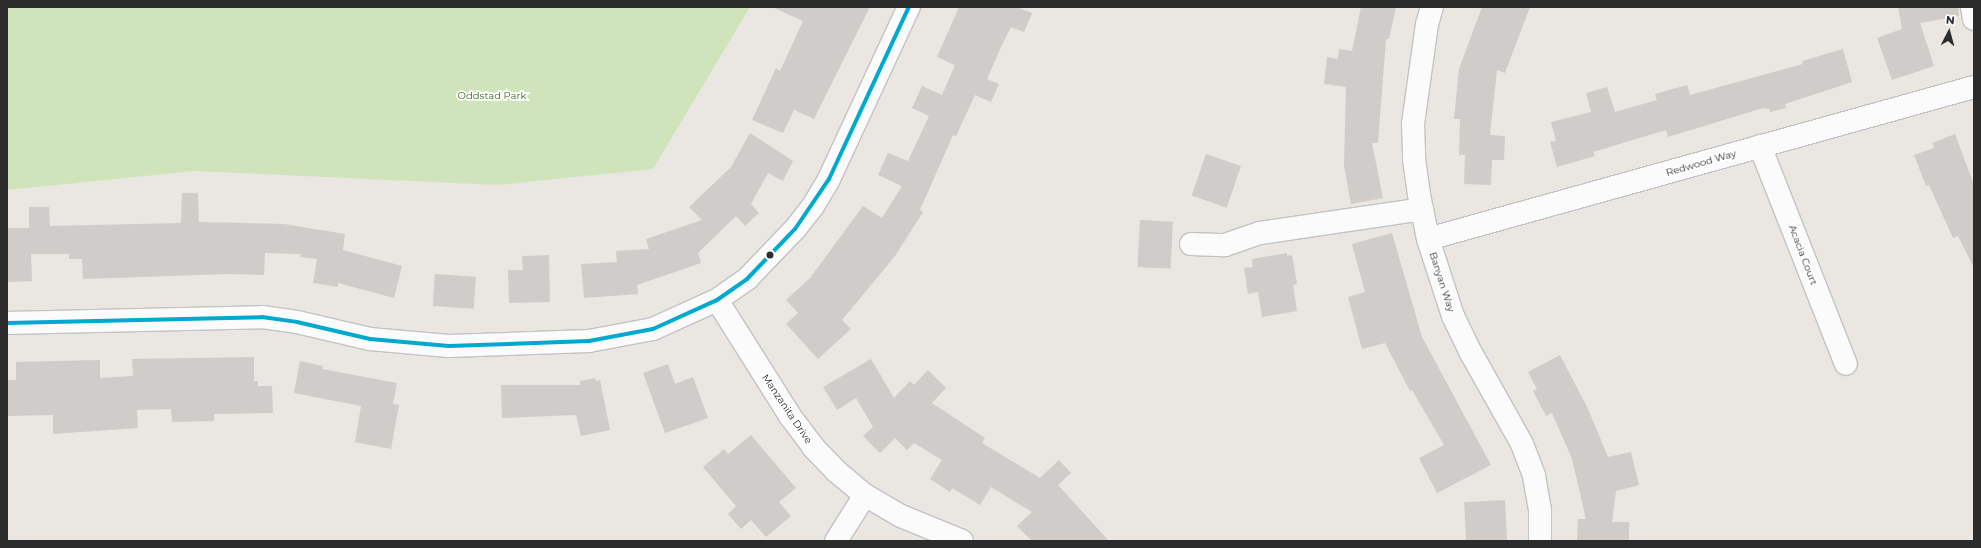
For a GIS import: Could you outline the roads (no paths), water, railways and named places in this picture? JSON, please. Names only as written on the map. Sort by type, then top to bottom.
[{"type":"street","points":[[7,323],[262,318],[297,322],[370,339],[406,344],[449,346],[557,344],[613,338],[646,330],[717,300],[746,279],[772,255],[813,206],[829,179],[909,7]]},
{"type":"street","name":"Banyan Way","points":[[1432,7],[1425,32],[1413,124],[1414,159],[1428,239],[1453,316],[1471,353],[1522,444],[1534,476],[1539,503],[1540,541]]},
{"type":"street","points":[[1972,7],[1974,19]]},
{"type":"street","name":"Redwood Way","points":[[1428,239],[1974,86]]},
{"type":"street","name":"Acacia Court","points":[[1760,146],[1846,364]]},
{"type":"street","points":[[1191,244],[1225,245],[1260,233],[1422,209]]},
{"type":"street","name":"Manzanita Drive","points":[[717,300],[790,416],[814,447],[836,471],[865,495],[901,516],[962,541]]},
{"type":"street","points":[[836,541],[865,495]]},
{"type":"park label","name":"Oddstad Park","points":[[492,96]]}]
